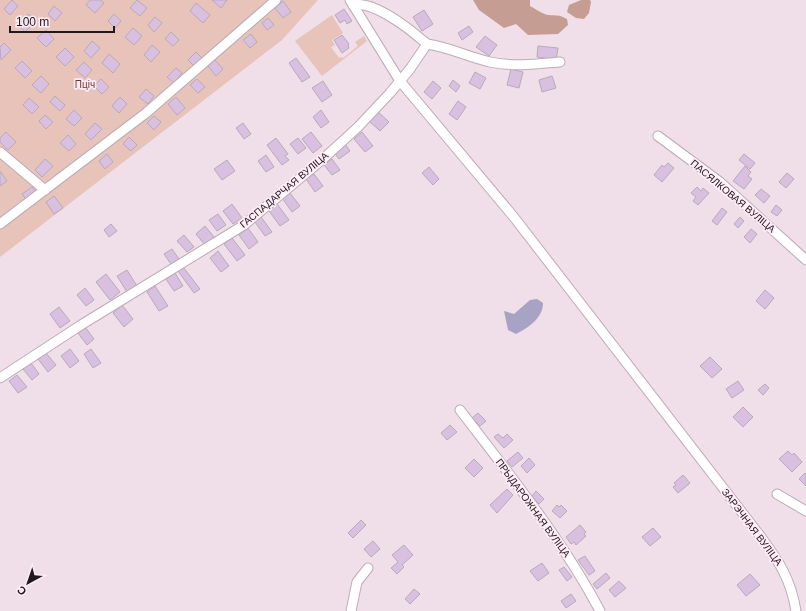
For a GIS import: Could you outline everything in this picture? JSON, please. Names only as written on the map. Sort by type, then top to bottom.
[{"type":"street","points":[[0,224],[146,114],[276,0]]},
{"type":"street","points":[[351,2],[373,5],[408,27],[427,44],[439,46],[496,63],[517,65],[560,62]]},
{"type":"street","name":"ЗАРЭЧНАЯ ВУЛІЦА","points":[[351,2],[400,81],[513,216],[781,565],[790,582],[796,611]]},
{"type":"street","name":"ГАСПАДАРЧАЯ ВУЛІЦА","points":[[0,378],[81,325],[244,225],[352,132],[400,81],[427,44]]},
{"type":"street","name":"ПАСЯЛКОВАЯ ВУЛІЦА","points":[[658,136],[720,182],[806,260]]},
{"type":"street","points":[[0,152],[45,190]]},
{"type":"street","name":"ПРЫДАРОЖНАЯ ВУЛІЦА","points":[[460,410],[554,536],[583,579],[600,611]]},
{"type":"street","points":[[777,494],[806,511]]},
{"type":"street","points":[[351,611],[357,582],[368,568]]},
{"type":"green space","name":"Пціч","points":[[0,0],[318,0],[282,40],[0,257]]},
{"type":"green space","points":[[332,15],[343,33],[332,40],[335,45],[331,47],[339,58],[343,58],[358,46],[355,42],[364,36],[367,41],[322,76],[295,41]]},
{"type":"shaded area","points":[[473,0],[530,0],[530,6],[541,13],[564,17],[567,19],[568,25],[558,34],[528,35],[516,24],[504,28],[479,10]]},
{"type":"shaded area","points":[[581,0],[590,0],[591,2],[589,13],[584,19],[576,18],[567,12],[569,5]]},
{"type":"shaded area","points":[[537,299],[543,303],[538,318],[525,329],[516,334],[508,330],[504,311],[514,314],[530,300]]},
{"type":"building","points":[[12,0],[18,6],[10,15],[4,9]]},
{"type":"building","points":[[90,0],[100,0],[104,3],[95,13],[86,5]]},
{"type":"building","points":[[137,0],[147,8],[140,16],[130,8]]},
{"type":"building","points":[[212,0],[227,0],[221,8]]},
{"type":"building","points":[[283,1],[291,12],[283,18],[275,8]]},
{"type":"building","points":[[196,3],[210,15],[203,23],[190,11]]},
{"type":"building","points":[[54,6],[62,13],[55,21],[48,14]]},
{"type":"building","points":[[344,9],[352,21],[347,24],[345,20],[340,23],[335,15]]},
{"type":"building","points":[[424,10],[433,24],[422,31],[413,17]]},
{"type":"building","points":[[28,14],[36,21],[25,32],[18,25]]},
{"type":"building","points":[[114,14],[121,21],[115,28],[108,21]]},
{"type":"building","points":[[155,17],[162,23],[154,32],[148,25]]},
{"type":"building","points":[[268,18],[274,25],[267,30],[262,23]]},
{"type":"building","points":[[469,26],[473,32],[462,40],[458,33]]},
{"type":"building","points":[[133,28],[142,36],[134,45],[125,37]]},
{"type":"building","points":[[46,30],[54,39],[46,47],[37,38]]},
{"type":"building","points":[[171,32],[179,40],[173,46],[165,39]]},
{"type":"building","points":[[251,34],[257,42],[250,48],[243,40]]},
{"type":"building","points":[[342,35],[349,44],[349,48],[342,53],[334,40]]},
{"type":"building","points":[[485,36],[497,45],[489,56],[476,47]]},
{"type":"building","points":[[92,41],[100,48],[91,58],[84,51]]},
{"type":"building","points":[[4,43],[11,50],[1,60],[0,47]]},
{"type":"building","points":[[152,45],[160,52],[151,62],[144,55]]},
{"type":"building","points":[[538,46],[558,48],[556,60],[537,57]]},
{"type":"building","points":[[65,48],[74,57],[65,66],[56,57]]},
{"type":"building","points":[[196,52],[202,58],[194,66],[188,60]]},
{"type":"building","points":[[109,54],[120,64],[113,73],[102,63]]},
{"type":"building","points":[[296,58],[310,77],[302,82],[289,63]]},
{"type":"building","points":[[215,60],[223,69],[216,76],[208,66]]},
{"type":"building","points":[[22,61],[32,71],[25,78],[15,68]]},
{"type":"building","points":[[84,62],[92,70],[85,78],[76,70]]},
{"type":"building","points":[[176,68],[182,73],[174,83],[167,77]]},
{"type":"building","points":[[511,69],[523,72],[519,88],[507,85]]},
{"type":"building","points":[[475,72],[486,78],[480,89],[469,83]]},
{"type":"building","points":[[41,76],[49,84],[41,93],[32,85]]},
{"type":"building","points":[[552,76],[556,88],[542,92],[539,80]]},
{"type":"building","points":[[101,79],[109,87],[102,94],[94,86]]},
{"type":"building","points":[[197,79],[205,87],[198,93],[190,85]]},
{"type":"building","points":[[453,80],[460,86],[456,92],[449,86]]},
{"type":"building","points":[[323,81],[332,95],[322,102],[312,88]]},
{"type":"building","points":[[433,81],[441,88],[432,99],[424,92]]},
{"type":"building","points":[[146,89],[154,96],[148,104],[139,97]]},
{"type":"building","points":[[55,96],[65,105],[60,111],[50,102]]},
{"type":"building","points":[[120,97],[127,104],[119,113],[112,106]]},
{"type":"building","points":[[176,97],[185,108],[177,115],[168,104]]},
{"type":"building","points":[[29,98],[39,107],[32,114],[23,105]]},
{"type":"building","points":[[458,101],[466,107],[457,120],[449,114]]},
{"type":"building","points":[[74,110],[82,118],[74,126],[66,119]]},
{"type":"building","points":[[321,110],[329,122],[321,128],[313,117]]},
{"type":"building","points":[[377,111],[389,122],[380,131],[368,120]]},
{"type":"building","points":[[45,115],[53,122],[46,129],[39,121]]},
{"type":"building","points":[[154,116],[161,122],[154,130],[147,123]]},
{"type":"building","points":[[95,123],[102,129],[91,140],[85,134]]},
{"type":"building","points":[[243,123],[251,134],[244,139],[236,128]]},
{"type":"building","points":[[6,132],[16,142],[8,150],[0,142],[0,138]]},
{"type":"building","points":[[311,132],[322,146],[313,153],[302,139]]},
{"type":"building","points":[[362,132],[373,146],[365,152],[354,139]]},
{"type":"building","points":[[68,135],[76,144],[69,151],[60,143]]},
{"type":"building","points":[[129,137],[137,145],[131,151],[123,144]]},
{"type":"building","points":[[276,138],[288,154],[285,156],[289,160],[282,165],[267,145]]},
{"type":"building","points":[[298,138],[306,148],[298,154],[290,144]]},
{"type":"building","points":[[345,144],[350,151],[339,159],[334,152]]},
{"type":"building","points":[[107,154],[113,162],[105,169],[99,161]]},
{"type":"building","points":[[744,154],[755,163],[750,169],[739,160]]},
{"type":"building","points":[[266,155],[274,167],[266,172],[258,161]]},
{"type":"building","points":[[45,159],[53,166],[42,177],[35,170]]},
{"type":"building","points":[[332,159],[340,170],[332,175],[324,165]]},
{"type":"building","points":[[227,160],[235,171],[222,180],[214,169]]},
{"type":"building","points":[[668,163],[674,168],[662,182],[654,175],[662,165],[664,167]]},
{"type":"building","points":[[745,166],[751,172],[748,176],[752,179],[744,189],[733,181]]},
{"type":"building","points":[[429,167],[439,179],[433,185],[422,173]]},
{"type":"building","points":[[0,171],[7,181],[0,186]]},
{"type":"building","points":[[787,173],[794,179],[786,188],[779,182]]},
{"type":"building","points":[[314,174],[323,186],[315,192],[306,179]]},
{"type":"building","points":[[32,187],[37,194],[27,201],[22,194]]},
{"type":"building","points":[[697,187],[701,191],[703,188],[709,193],[698,205],[693,201],[696,197],[691,193]]},
{"type":"building","points":[[761,189],[770,196],[764,203],[755,195]]},
{"type":"building","points":[[290,193],[300,206],[292,212],[282,198]]},
{"type":"building","points":[[54,196],[63,208],[54,214],[46,202]]},
{"type":"building","points":[[232,204],[242,218],[233,224],[223,211]]},
{"type":"building","points":[[277,204],[289,220],[280,226],[269,211]]},
{"type":"building","points":[[776,205],[782,210],[777,216],[771,212]]},
{"type":"building","points":[[722,208],[727,212],[717,225],[712,221]]},
{"type":"building","points":[[218,214],[226,225],[217,231],[209,220]]},
{"type":"building","points":[[261,217],[272,232],[265,236],[255,222]]},
{"type":"building","points":[[740,217],[744,221],[738,228],[734,224]]},
{"type":"building","points":[[111,224],[117,231],[109,237],[104,230]]},
{"type":"building","points":[[205,226],[214,237],[205,245],[196,234]]},
{"type":"building","points":[[248,228],[258,242],[249,249],[239,235]]},
{"type":"building","points":[[751,229],[757,234],[750,243],[744,237]]},
{"type":"building","points":[[184,235],[194,247],[187,252],[177,241]]},
{"type":"building","points":[[232,238],[245,255],[237,261],[224,244]]},
{"type":"building","points":[[172,249],[179,259],[171,264],[164,254]]},
{"type":"building","points":[[218,251],[229,266],[221,272],[210,258]]},
{"type":"building","points":[[183,267],[200,289],[194,293],[178,271]]},
{"type":"building","points":[[127,270],[137,286],[127,292],[117,276]]},
{"type":"building","points":[[175,273],[183,286],[174,291],[166,279]]},
{"type":"building","points":[[106,274],[120,292],[110,300],[96,282]]},
{"type":"building","points":[[155,286],[168,306],[159,311],[147,292]]},
{"type":"building","points":[[85,288],[94,300],[86,306],[77,295]]},
{"type":"building","points":[[765,290],[774,298],[765,309],[756,301]]},
{"type":"building","points":[[122,305],[133,319],[124,327],[113,313]]},
{"type":"building","points":[[59,307],[70,321],[60,328],[50,314]]},
{"type":"building","points":[[85,327],[94,339],[87,345],[78,333]]},
{"type":"building","points":[[70,349],[79,361],[70,368],[61,356]]},
{"type":"building","points":[[91,349],[101,363],[93,368],[84,354]]},
{"type":"building","points":[[46,353],[56,365],[48,372],[38,359]]},
{"type":"building","points":[[710,357],[722,369],[712,378],[700,366]]},
{"type":"building","points":[[31,363],[39,374],[32,380],[23,369]]},
{"type":"building","points":[[17,375],[27,387],[18,393],[9,381]]},
{"type":"building","points":[[738,381],[744,390],[732,398],[726,389]]},
{"type":"building","points":[[765,384],[769,388],[763,395],[758,390]]},
{"type":"building","points":[[743,407],[753,417],[743,427],[733,417]]},
{"type":"building","points":[[478,413],[486,421],[480,426],[472,418]]},
{"type":"building","points":[[450,425],[457,432],[447,440],[441,433]]},
{"type":"building","points":[[498,434],[503,438],[507,434],[513,440],[504,448],[494,437]]},
{"type":"building","points":[[788,451],[792,455],[794,453],[802,462],[792,472],[779,459]]},
{"type":"building","points":[[518,452],[523,458],[512,467],[507,461]]},
{"type":"building","points":[[529,458],[535,465],[527,473],[521,466]]},
{"type":"building","points":[[474,459],[483,468],[474,477],[465,468]]},
{"type":"building","points":[[805,473],[806,474],[806,486],[799,479]]},
{"type":"building","points":[[683,475],[690,483],[678,493],[673,487],[676,485],[674,483]]},
{"type":"building","points":[[507,489],[513,495],[497,513],[490,505]]},
{"type":"building","points":[[536,491],[544,499],[539,504],[532,496]]},
{"type":"building","points":[[557,505],[559,507],[561,505],[567,511],[560,518],[552,511]]},
{"type":"building","points":[[361,520],[366,525],[353,538],[348,533]]},
{"type":"building","points":[[580,525],[586,532],[584,534],[586,536],[576,545],[574,542],[571,544],[566,537]]},
{"type":"building","points":[[653,528],[661,537],[650,546],[642,537]]},
{"type":"building","points":[[373,541],[380,549],[371,557],[364,549]]},
{"type":"building","points":[[404,545],[413,555],[402,565],[404,567],[397,574],[391,568],[398,562],[392,555]]},
{"type":"building","points":[[585,556],[595,571],[589,575],[578,560]]},
{"type":"building","points":[[542,563],[549,573],[538,581],[530,571]]},
{"type":"building","points":[[564,567],[572,577],[567,581],[559,570]]},
{"type":"building","points":[[606,573],[610,578],[597,589],[593,584]]},
{"type":"building","points":[[750,574],[760,585],[746,596],[737,585]]},
{"type":"building","points":[[619,581],[626,588],[615,597],[609,590]]},
{"type":"building","points":[[414,589],[420,594],[410,604],[405,599]]},
{"type":"building","points":[[571,594],[576,601],[566,608],[561,601]]}]
